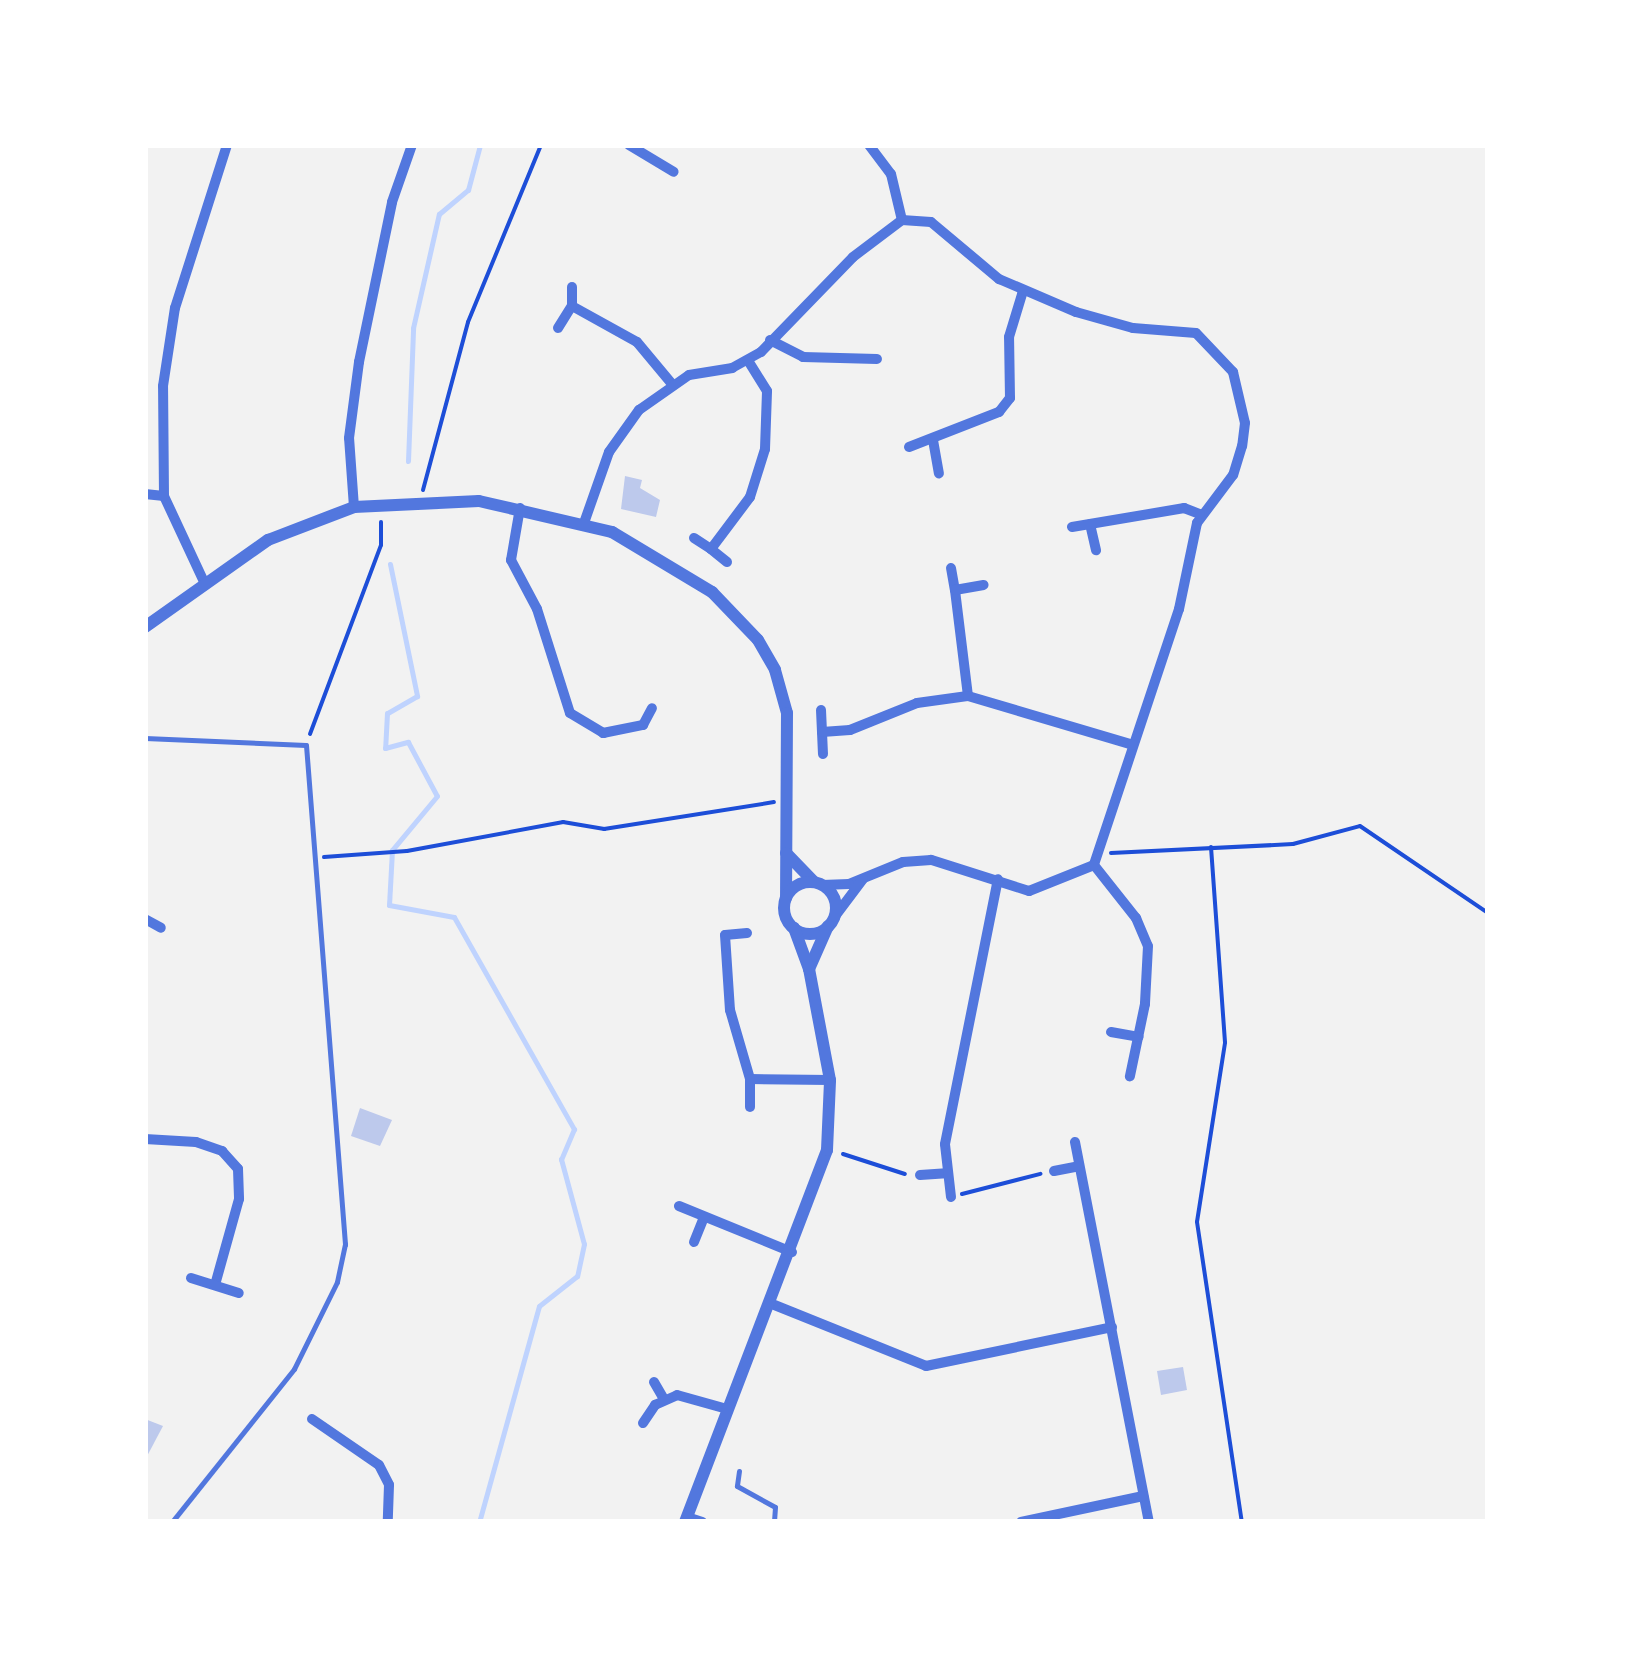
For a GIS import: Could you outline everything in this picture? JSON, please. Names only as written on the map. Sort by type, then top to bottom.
[{"type":"street","points":[[204,584],[164,496],[161,418],[169,330],[227,145]]},
{"type":"street","points":[[354,507],[349,438],[359,362],[392,202],[412,145]]},
{"type":"street","points":[[629,145],[645,149],[674,172]]},
{"type":"street","points":[[870,145],[891,174],[902,220]]},
{"type":"street","points":[[584,523],[621,432],[672,384],[748,360],[854,257],[902,220],[931,222],[990,273],[1023,291],[1104,322],[1196,333],[1218,350],[1233,372],[1245,423],[1232,475],[1200,514],[1179,610],[1101,854],[1094,865],[1028,891],[931,860],[864,878],[797,885],[786,898]]},
{"type":"street","points":[[558,328],[572,306],[572,287]]},
{"type":"street","points":[[909,447],[986,422],[1010,398],[1009,338],[1023,291]]},
{"type":"street","points":[[572,306],[637,342],[672,384]]},
{"type":"street","points":[[770,340],[803,356],[876,358]]},
{"type":"street","points":[[711,549],[750,497],[765,449],[767,391],[748,360]]},
{"type":"street","points":[[932,440],[939,473]]},
{"type":"street","points":[[145,494],[164,496]]},
{"type":"street","points":[[145,626],[268,540],[354,507],[420,500],[520,507],[584,523],[677,566],[758,640],[787,713],[784,914],[794,928],[810,969],[830,1080],[827,1150],[792,1252],[686,1520],[702,1522]]},
{"type":"street","points":[[520,507],[511,560],[537,610],[570,714],[604,734],[643,725],[652,708]]},
{"type":"street","points":[[1072,527],[1184,508],[1200,514]]},
{"type":"street","points":[[1090,524],[1096,550]]},
{"type":"street","points":[[694,538],[727,562]]},
{"type":"street","points":[[951,568],[968,696]]},
{"type":"street","points":[[955,590],[984,585]]},
{"type":"street","points":[[822,732],[850,730],[917,703],[968,696],[1133,745]]},
{"type":"street","points":[[821,710],[823,754]]},
{"type":"street","points":[[786,852],[836,904],[810,969]]},
{"type":"street","points":[[1094,865],[1136,918],[1148,946],[1139,1037],[1130,1076]]},
{"type":"street","points":[[794,928],[808,934],[830,923],[864,878]]},
{"type":"street","points":[[952,1197],[945,1144],[998,879]]},
{"type":"street","points":[[145,920],[161,928]]},
{"type":"street","points":[[748,933],[724,935],[730,1010],[750,1080],[750,1107]]},
{"type":"street","points":[[1111,1032],[1139,1037]]},
{"type":"street","points":[[750,1080],[830,1080]]},
{"type":"street","points":[[145,1139],[196,1142],[222,1150],[238,1169],[239,1199],[215,1285]]},
{"type":"street","points":[[1075,1142],[1149,1522]]},
{"type":"street","points":[[1054,1171],[1079,1166]]},
{"type":"street","points":[[920,1174],[946,1173]]},
{"type":"street","points":[[679,1206],[792,1252]]},
{"type":"street","points":[[694,1242],[704,1217]]},
{"type":"street","points":[[191,1278],[239,1293]]},
{"type":"street","points":[[772,1304],[926,1366],[1112,1327]]},
{"type":"street","points":[[654,1382],[664,1399]]},
{"type":"street","points":[[643,1423],[664,1399],[690,1396],[727,1409]]},
{"type":"street","points":[[312,1419],[379,1465],[389,1485],[388,1522]]},
{"type":"street","points":[[1022,1522],[1143,1496]]},
{"type":"lane","points":[[145,738],[306,745],[325,1044],[345,1244],[337,1282],[294,1369],[172,1522]]},
{"type":"lane","points":[[739,1471],[738,1486],[775,1507],[774,1522]]},
{"type":"path","points":[[420,500],[468,322],[541,145]]},
{"type":"path","points":[[306,745],[381,545],[381,502]]},
{"type":"path","points":[[316,857],[402,851],[563,822],[604,829],[784,801]]},
{"type":"path","points":[[1101,854],[1292,844],[1360,826],[1488,914]]},
{"type":"path","points":[[1212,848],[1225,1043],[1197,1222],[1242,1522]]},
{"type":"path","points":[[827,1150],[920,1174]]},
{"type":"path","points":[[952,1197],[1054,1171]]},
{"type":"building","points":[[625,476],[642,480],[640,488],[660,500],[656,517],[621,509]]},
{"type":"building","points":[[360,1108],[392,1120],[380,1146],[351,1136]]},
{"type":"building","points":[[1183,1367],[1187,1390],[1161,1395],[1157,1371]]},
{"type":"building","points":[[145,1419],[163,1426],[145,1460]]},
{"type":"waterway","points":[[408,461],[413,328],[439,214],[468,190],[480,145]]},
{"type":"waterway","points":[[390,564],[417,696],[387,713],[385,748],[408,742],[437,796],[392,850],[389,905],[454,917],[574,1129],[561,1159],[584,1244],[577,1276],[539,1306],[479,1522]]}]
